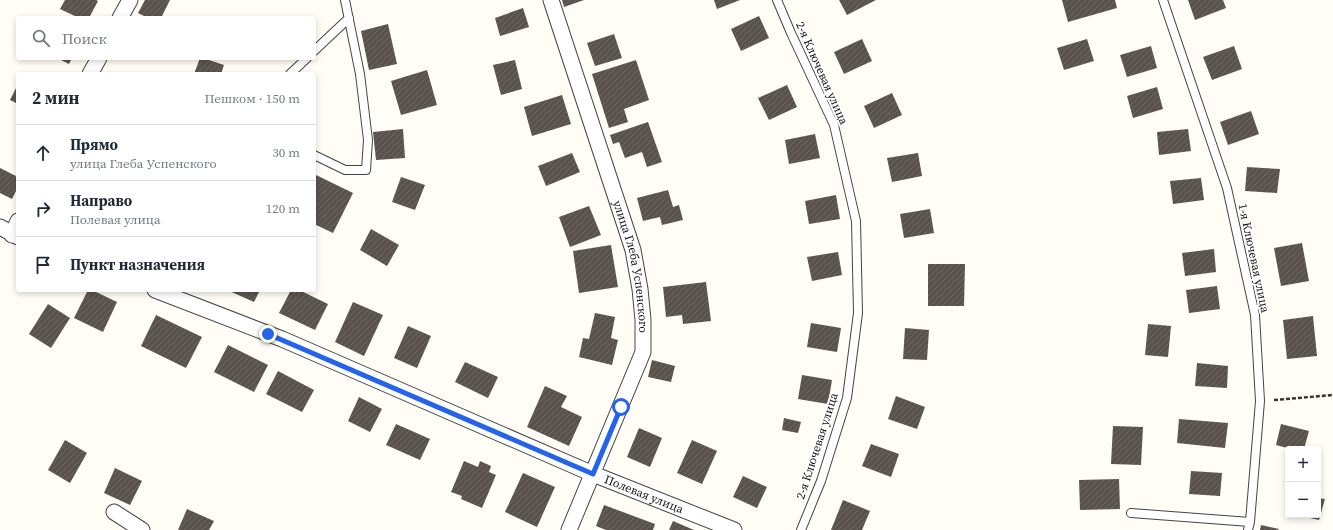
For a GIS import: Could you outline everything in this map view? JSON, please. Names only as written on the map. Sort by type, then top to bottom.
[{"type":"street","points":[[121,16],[130,0]]},
{"type":"street","name":"улица Глеба Успенского","points":[[551,0],[633,250],[640,289],[643,320],[643,352],[569,530]]},
{"type":"street","points":[[91,72],[98,60]]},
{"type":"street","points":[[10,233],[16,224]]},
{"type":"street","name":"Полевая улица","points":[[160,292],[282,339],[593,474],[734,530]]},
{"type":"street","points":[[114,512],[142,530]]},
{"type":"lane","points":[[316,156],[345,170],[366,170],[368,140],[360,74],[345,0]]},
{"type":"lane","name":"2-я Ключевая улица","points":[[778,0],[791,33],[834,125],[856,221],[858,313],[847,398],[821,481],[801,530]]},
{"type":"lane","name":"1-я Ключевая улица","points":[[1163,0],[1227,188],[1254,315],[1260,401],[1249,526]]},
{"type":"lane","points":[[316,49],[349,18]]},
{"type":"lane","points":[[292,72],[305,60]]},
{"type":"lane","points":[[1131,513],[1249,526]]},
{"type":"path","points":[[1260,401],[1333,395]]},
{"type":"building","points":[[65,0],[98,1],[90,16],[75,16],[60,9]]},
{"type":"building","points":[[145,0],[170,0],[162,16],[144,16],[138,13]]},
{"type":"building","points":[[562,0],[584,0],[564,7]]},
{"type":"building","points":[[714,0],[740,0],[717,9]]},
{"type":"building","points":[[839,0],[876,0],[847,15]]},
{"type":"building","points":[[1062,0],[1115,0],[1117,8],[1068,22]]},
{"type":"building","points":[[1188,0],[1223,0],[1226,8],[1195,20]]},
{"type":"building","points":[[523,8],[529,27],[500,36],[495,18]]},
{"type":"building","points":[[759,16],[769,38],[741,51],[731,29]]},
{"type":"building","points":[[388,24],[397,64],[369,70],[361,31]]},
{"type":"building","points":[[614,34],[622,58],[595,66],[587,43]]},
{"type":"building","points":[[862,39],[872,61],[844,74],[834,52]]},
{"type":"building","points":[[1087,39],[1094,61],[1064,70],[1057,48]]},
{"type":"building","points":[[1151,46],[1157,68],[1127,77],[1120,55]]},
{"type":"building","points":[[1234,46],[1242,69],[1212,80],[1203,57]]},
{"type":"building","points":[[61,60],[71,60],[69,64]]},
{"type":"building","points":[[199,60],[209,60],[224,65],[222,72],[195,72]]},
{"type":"building","points":[[515,60],[522,89],[501,95],[493,65]]},
{"type":"building","points":[[636,60],[649,100],[624,109],[628,122],[609,128],[592,74]]},
{"type":"building","points":[[427,70],[437,105],[401,115],[391,81]]},
{"type":"building","points":[[787,85],[797,107],[769,120],[758,98]]},
{"type":"building","points":[[1157,87],[1163,109],[1133,118],[1127,96]]},
{"type":"building","points":[[16,88],[16,103],[10,100]]},
{"type":"building","points":[[892,93],[902,115],[874,128],[864,106]]},
{"type":"building","points":[[562,95],[571,124],[532,136],[524,107]]},
{"type":"building","points":[[1251,111],[1259,134],[1228,145],[1220,122]]},
{"type":"building","points":[[648,122],[662,162],[647,167],[642,152],[625,158],[619,142],[613,144],[610,135]]},
{"type":"building","points":[[403,129],[405,158],[376,160],[373,132]]},
{"type":"building","points":[[1188,129],[1191,151],[1159,155],[1157,132]]},
{"type":"building","points":[[815,134],[820,158],[789,164],[785,140]]},
{"type":"building","points":[[572,153],[580,172],[546,186],[538,166]]},
{"type":"building","points":[[918,153],[922,176],[892,182],[887,158]]},
{"type":"building","points":[[1247,167],[1280,169],[1277,193],[1245,191]]},
{"type":"building","points":[[0,168],[16,176],[16,191],[12,199],[0,193]]},
{"type":"building","points":[[316,175],[353,193],[333,233],[316,225]]},
{"type":"building","points":[[401,177],[425,185],[415,210],[392,202]]},
{"type":"building","points":[[1201,178],[1204,200],[1173,204],[1170,181]]},
{"type":"building","points":[[668,190],[673,207],[679,205],[683,220],[662,225],[660,217],[643,221],[637,198]]},
{"type":"building","points":[[836,195],[840,219],[809,224],[805,201]]},
{"type":"building","points":[[589,206],[601,235],[570,247],[559,217]]},
{"type":"building","points":[[930,209],[934,233],[904,238],[900,214]]},
{"type":"building","points":[[371,229],[399,245],[387,266],[360,250]]},
{"type":"building","points":[[1302,243],[1309,281],[1281,286],[1274,248]]},
{"type":"building","points":[[611,245],[618,287],[579,293],[573,251]]},
{"type":"building","points":[[1214,249],[1216,272],[1185,276],[1182,253]]},
{"type":"building","points":[[838,252],[842,275],[812,281],[807,257]]},
{"type":"building","points":[[928,264],[965,264],[964,306],[928,306]]},
{"type":"building","points":[[706,282],[711,321],[683,324],[682,315],[666,317],[663,287]]},
{"type":"building","points":[[1217,286],[1220,309],[1189,313],[1186,290]]},
{"type":"building","points":[[87,292],[96,292],[117,302],[103,332],[74,318]]},
{"type":"building","points":[[232,292],[259,292],[254,302]]},
{"type":"building","points":[[290,292],[303,292],[328,304],[315,330],[279,313]]},
{"type":"building","points":[[353,302],[383,315],[364,356],[335,342]]},
{"type":"building","points":[[48,304],[70,318],[51,348],[29,334]]},
{"type":"building","points":[[595,313],[615,317],[611,338],[618,340],[612,365],[579,357],[583,338],[589,339]]},
{"type":"building","points":[[156,315],[202,337],[186,368],[141,346]]},
{"type":"building","points":[[1313,316],[1317,356],[1287,359],[1283,320]]},
{"type":"building","points":[[811,323],[841,328],[837,352],[807,347]]},
{"type":"building","points":[[1148,324],[1171,326],[1168,357],[1145,355]]},
{"type":"building","points":[[408,326],[431,336],[417,368],[394,358]]},
{"type":"building","points":[[905,328],[929,330],[927,360],[903,359]]},
{"type":"building","points":[[228,345],[268,365],[254,392],[214,372]]},
{"type":"building","points":[[652,360],[675,366],[671,382],[648,377]]},
{"type":"building","points":[[465,362],[498,377],[488,398],[455,382]]},
{"type":"building","points":[[1197,363],[1228,366],[1227,388],[1195,386]]},
{"type":"building","points":[[278,371],[314,390],[302,412],[266,394]]},
{"type":"building","points":[[802,375],[832,380],[828,404],[798,399]]},
{"type":"building","points":[[545,386],[567,396],[561,407],[582,417],[569,446],[527,427]]},
{"type":"building","points":[[896,396],[925,407],[917,429],[888,419]]},
{"type":"building","points":[[359,397],[382,409],[370,432],[348,421]]},
{"type":"building","points":[[784,418],[801,422],[798,433],[782,430]]},
{"type":"building","points":[[1179,419],[1228,423],[1225,448],[1177,443]]},
{"type":"building","points":[[396,424],[430,439],[420,460],[386,445]]},
{"type":"building","points":[[1281,424],[1309,431],[1305,446],[1285,446],[1285,447],[1276,445]]},
{"type":"building","points":[[1113,426],[1143,427],[1141,465],[1111,464]]},
{"type":"building","points":[[639,428],[662,438],[650,467],[627,457]]},
{"type":"building","points":[[65,440],[87,453],[70,483],[48,470]]},
{"type":"building","points":[[692,440],[717,451],[702,484],[677,473]]},
{"type":"building","points":[[871,444],[899,454],[891,477],[862,466]]},
{"type":"building","points":[[464,461],[478,467],[480,461],[491,466],[489,472],[496,475],[482,508],[461,499],[462,496],[451,492]]},
{"type":"building","points":[[115,468],[142,481],[130,505],[104,493]]},
{"type":"building","points":[[1191,471],[1222,473],[1220,496],[1189,494]]},
{"type":"building","points":[[523,473],[555,487],[537,527],[505,512]]},
{"type":"building","points":[[743,476],[767,487],[757,508],[733,497]]},
{"type":"building","points":[[1119,479],[1120,509],[1080,510],[1079,480]]},
{"type":"building","points":[[1321,498],[1325,499],[1321,513]]},
{"type":"building","points":[[843,500],[870,511],[862,530],[831,530]]},
{"type":"building","points":[[604,505],[655,524],[653,530],[606,530],[596,526]]},
{"type":"building","points":[[187,509],[214,521],[209,530],[178,530]]},
{"type":"building","points":[[673,521],[694,530],[669,530]]},
{"type":"building","points":[[1261,525],[1279,529],[1260,530]]},
{"type":"route","points":[[268,334],[593,474],[621,407]]}]
